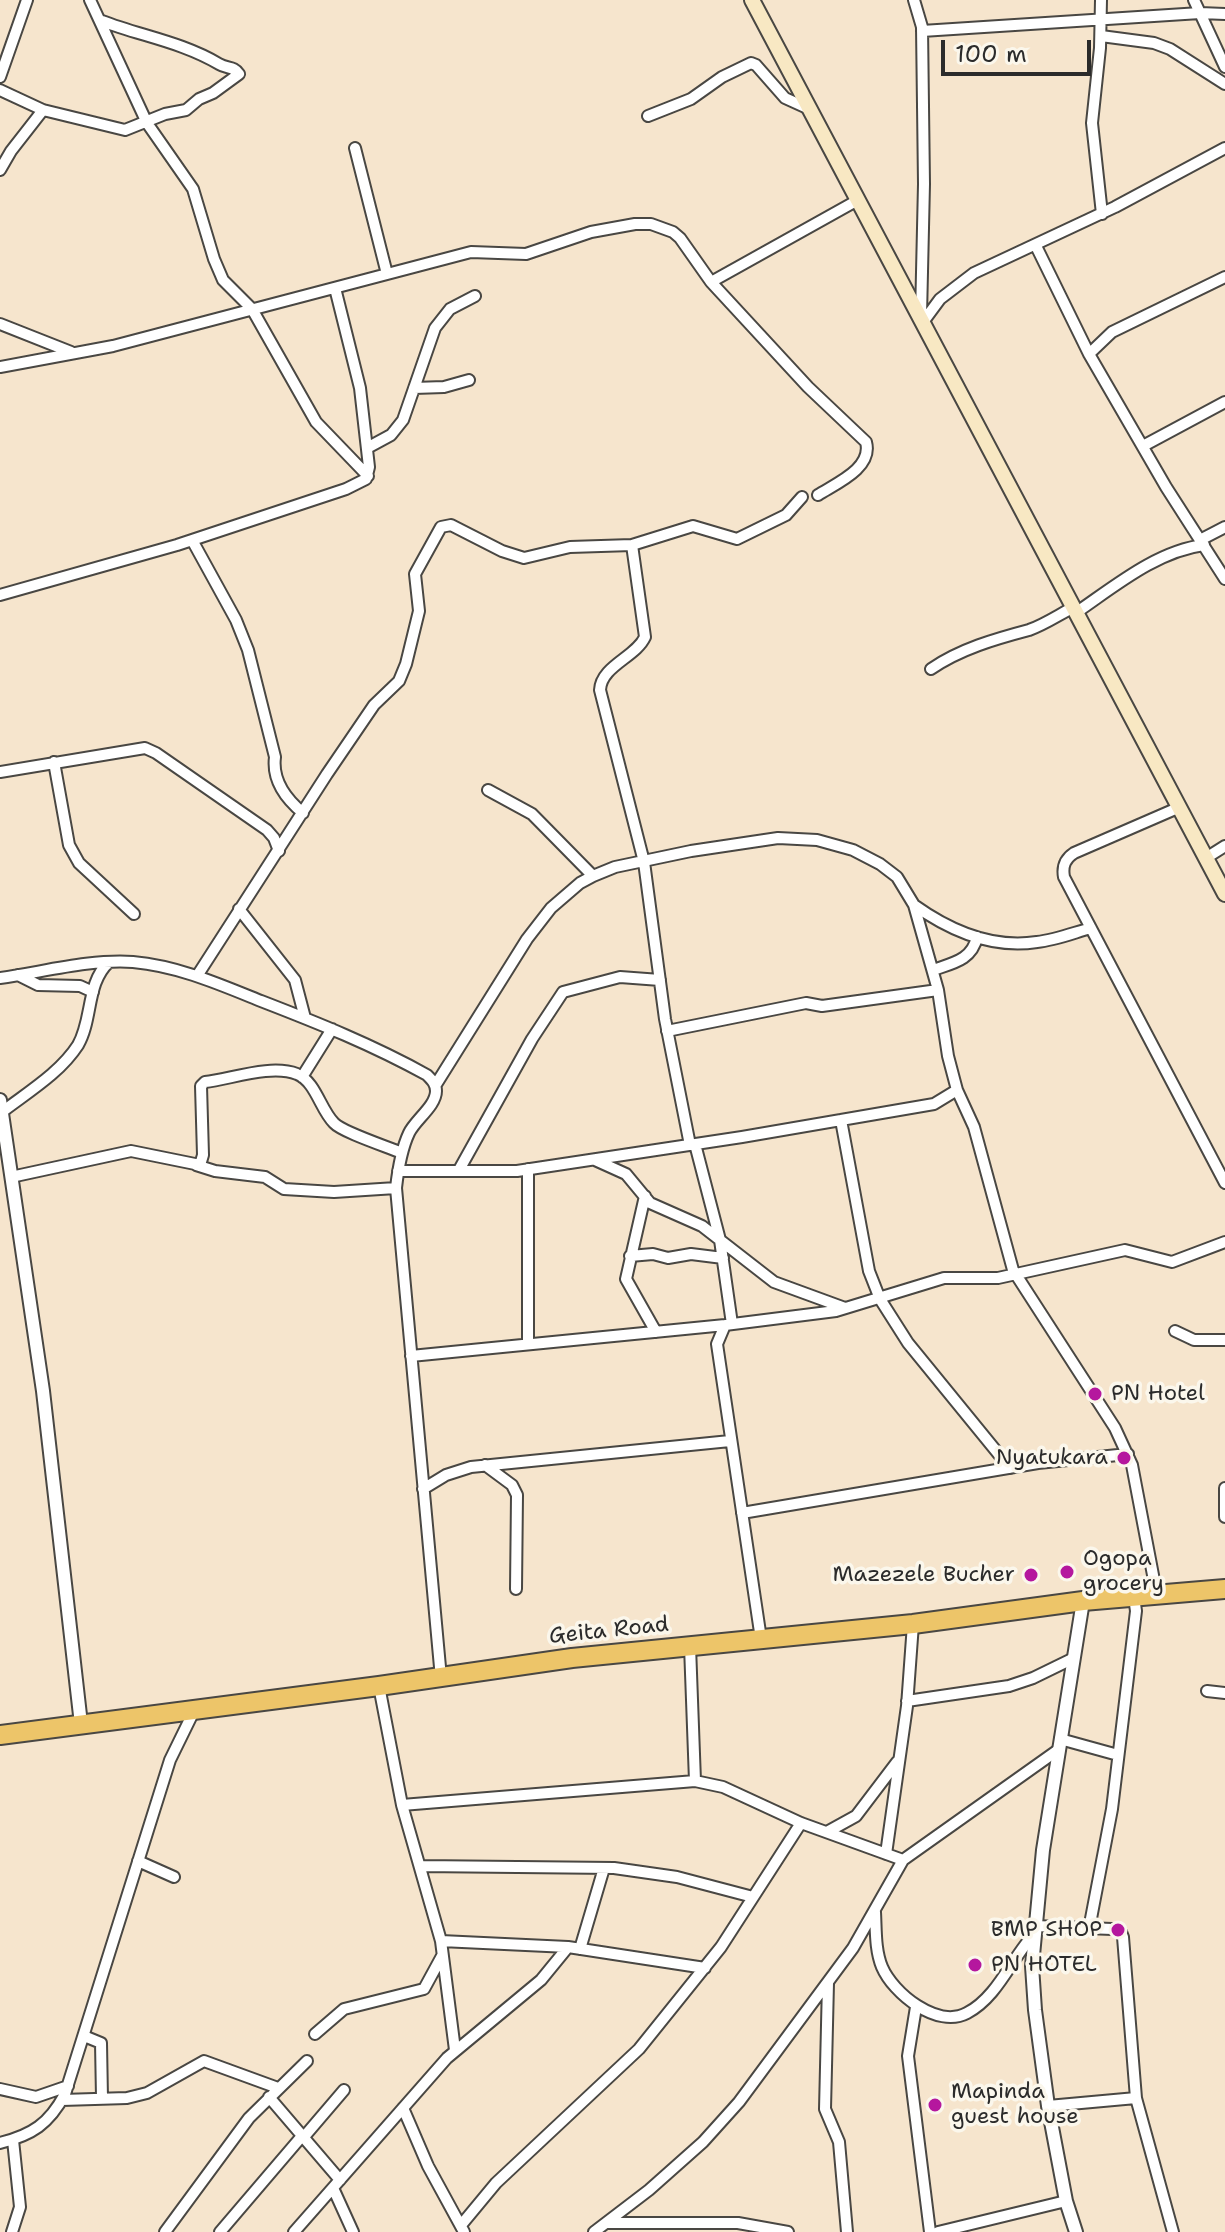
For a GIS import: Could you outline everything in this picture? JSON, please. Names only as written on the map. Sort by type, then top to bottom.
[{"type":"highway","name":"Geita Road","points":[[0,1735],[572,1658],[913,1624],[1083,1601],[1225,1589]]},
{"type":"main road","points":[[752,0],[1225,894]]},
{"type":"street","points":[[0,77],[27,0]]},
{"type":"street","points":[[90,0],[147,123],[193,189],[223,280],[252,309],[316,422],[368,476]]},
{"type":"street","points":[[914,0],[922,31],[922,320]]},
{"type":"street","points":[[1101,0],[1101,36],[1092,123],[1102,214]]},
{"type":"street","points":[[1194,0],[1225,67]]},
{"type":"street","points":[[922,31],[1102,18],[1225,14]]},
{"type":"street","points":[[0,90],[43,110],[125,130],[165,114],[186,110],[228,83],[239,72],[168,40],[102,21]]},
{"type":"street","points":[[1101,36],[1154,43],[1170,49],[1225,84]]},
{"type":"street","points":[[648,116],[691,99],[722,77],[751,63],[785,98],[809,109]]},
{"type":"street","points":[[0,170],[43,110]]},
{"type":"street","points":[[355,148],[387,274]]},
{"type":"street","points":[[922,320],[940,299],[985,267],[1102,214],[1225,148]]},
{"type":"street","points":[[711,282],[858,200]]},
{"type":"street","points":[[0,367],[113,346],[477,251],[526,254],[591,232],[643,224],[661,226],[680,238],[711,282],[808,387],[866,442],[868,452],[855,471],[818,495]]},
{"type":"street","points":[[1036,246],[1089,354],[1166,487],[1225,579]]},
{"type":"street","points":[[1089,354],[1112,332],[1225,277]]},
{"type":"street","points":[[335,288],[341,318],[353,351],[368,476]]},
{"type":"street","points":[[367,448],[397,429],[409,407],[435,328],[443,315],[475,296]]},
{"type":"street","points":[[0,324],[73,353]]},
{"type":"street","points":[[414,388],[444,387],[469,380]]},
{"type":"street","points":[[1143,446],[1225,402]]},
{"type":"street","points":[[0,595],[192,540],[346,489],[368,476]]},
{"type":"street","points":[[197,976],[374,705],[399,681],[419,611],[415,574],[441,527],[451,525],[502,551],[524,558],[570,547],[632,545],[693,526],[737,539],[786,515],[802,497]]},
{"type":"street","points":[[931,669],[951,655],[1006,634],[1033,628],[1075,610],[1132,574],[1202,542],[1225,527]]},
{"type":"street","points":[[192,540],[236,620],[248,650],[275,757],[273,770],[286,796],[303,813]]},
{"type":"street","points":[[632,545],[645,637],[641,645],[604,677],[600,690],[644,862],[667,1031],[693,1144],[720,1240],[729,1324],[717,1344],[761,1639]]},
{"type":"street","points":[[0,772],[149,749],[267,830],[279,851]]},
{"type":"street","points":[[54,762],[69,845],[79,863],[134,914]]},
{"type":"street","points":[[488,790],[532,814],[593,876]]},
{"type":"street","points":[[1180,807],[1068,857],[1063,869],[1064,877],[1225,1183]]},
{"type":"street","points":[[441,1678],[396,1188],[402,1153],[410,1131],[435,1097],[435,1086],[527,939],[551,908],[580,883],[615,867],[778,838],[817,840],[853,850],[897,877],[914,905],[938,990],[946,1049],[957,1090],[974,1127],[1015,1274],[1115,1428],[1128,1454],[1157,1596]]},
{"type":"street","points":[[1206,858],[1225,846]]},
{"type":"street","points":[[914,905],[937,921],[977,937],[1023,943],[1091,928]]},
{"type":"street","points":[[239,909],[297,983],[305,1018]]},
{"type":"street","points":[[933,970],[967,957],[975,947],[977,937]]},
{"type":"street","points":[[0,978],[109,962],[132,962],[197,976],[386,1052],[427,1075],[435,1086]]},
{"type":"street","points":[[81,1724],[43,1391],[1,1106],[49,1077],[78,1045],[99,973],[109,962]]},
{"type":"street","points":[[18,975],[38,985],[80,986],[93,992]]},
{"type":"street","points":[[459,1170],[532,1039],[563,992],[620,977],[660,980]]},
{"type":"street","points":[[667,1031],[806,1003],[822,1006],[938,990]]},
{"type":"street","points":[[302,1077],[332,1029]]},
{"type":"street","points":[[196,1165],[200,1165],[203,1155],[202,1084],[252,1072],[290,1072],[302,1077],[309,1083],[334,1124],[402,1153]]},
{"type":"street","points":[[398,1171],[528,1169],[934,1104],[957,1090]]},
{"type":"street","points":[[841,1120],[869,1271],[880,1299],[908,1343],[1010,1468]]},
{"type":"street","points":[[11,1177],[131,1151],[215,1171],[265,1177],[284,1189],[334,1192],[396,1188]]},
{"type":"street","points":[[593,1159],[626,1174],[655,1205],[702,1226],[774,1282],[846,1309]]},
{"type":"street","points":[[528,1169],[528,1344]]},
{"type":"street","points":[[645,1196],[626,1282],[656,1332]]},
{"type":"street","points":[[411,1356],[656,1332],[846,1309],[944,1278],[998,1278],[1125,1250],[1172,1262],[1225,1242]]},
{"type":"street","points":[[630,1256],[653,1254],[668,1258],[691,1254],[723,1258]]},
{"type":"street","points":[[1175,1331],[1194,1340],[1225,1340]]},
{"type":"street","points":[[423,1489],[460,1470],[485,1465],[730,1441]]},
{"type":"street","points":[[742,1513],[1010,1468],[1128,1454]]},
{"type":"street","points":[[485,1465],[512,1485],[517,1495],[516,1589]]},
{"type":"street","points":[[1225,1488],[1225,1517]]},
{"type":"street","points":[[1089,1929],[1112,1809],[1136,1611],[1134,1597]]},
{"type":"street","points":[[1076,2232],[1066,2201],[1048,2106],[1032,1966],[1043,1850],[1083,1601]]},
{"type":"street","points":[[886,1854],[907,1701],[913,1624]]},
{"type":"street","points":[[690,1646],[695,1781]]},
{"type":"street","points":[[907,1701],[1009,1686],[1074,1658]]},
{"type":"street","points":[[379,1686],[402,1805],[441,1941],[455,2050]]},
{"type":"street","points":[[1207,1691],[1225,1693]]},
{"type":"street","points":[[0,2143],[44,2125],[62,2100],[174,1749],[194,1711]]},
{"type":"street","points":[[594,2232],[703,2142],[739,2102],[853,1948],[903,1860],[1059,1745],[1118,1755]]},
{"type":"street","points":[[827,1832],[856,1816],[898,1760]]},
{"type":"street","points":[[402,1805],[695,1781],[723,1787],[801,1823],[903,1860]]},
{"type":"street","points":[[403,2108],[428,2166],[461,2228],[496,2183],[639,2049],[705,1968],[801,1823]]},
{"type":"street","points":[[138,1861],[174,1877]]},
{"type":"street","points":[[420,1866],[604,1868],[677,1877],[753,1897]]},
{"type":"street","points":[[580,1949],[604,1868]]},
{"type":"street","points":[[875,1910],[877,1952],[883,1969],[916,2007],[948,2016],[965,2014],[1005,1977],[1035,1930]]},
{"type":"street","points":[[1035,1930],[1112,1929],[1121,1932],[1136,2098],[1173,2232]]},
{"type":"street","points":[[441,1941],[568,1947],[705,1968]]},
{"type":"street","points":[[294,2232],[455,2050],[541,1980],[568,1947]]},
{"type":"street","points":[[315,2034],[344,2009],[424,1989],[443,1954]]},
{"type":"street","points":[[828,1983],[825,2109],[839,2142],[847,2232]]},
{"type":"street","points":[[916,2007],[908,2056],[930,2232]]},
{"type":"street","points":[[84,2036],[101,2043],[102,2098]]},
{"type":"street","points":[[62,2100],[127,2098],[147,2093],[204,2061],[278,2088]]},
{"type":"street","points":[[165,2232],[249,2118],[307,2061]]},
{"type":"street","points":[[0,2089],[36,2097],[68,2086]]},
{"type":"street","points":[[220,2232],[344,2090]]},
{"type":"street","points":[[269,2097],[303,2137],[336,2184],[353,2232]]},
{"type":"street","points":[[1048,2106],[1136,2098]]},
{"type":"street","points":[[12,2232],[20,2207],[13,2140]]},
{"type":"street","points":[[938,2232],[1066,2201]]},
{"type":"street","points":[[607,2223],[738,2223],[788,2232]]},
{"type":"place","name":"PN Hotel","points":[[1095,1394]]},
{"type":"place","name":"Nyatukara","points":[[1124,1458]]},
{"type":"place","name":"Ogopa grocery","points":[[1067,1572]]},
{"type":"place","name":"Mazezele Bucher","points":[[1031,1575]]},
{"type":"place","name":"BMP SHOP","points":[[1118,1930]]},
{"type":"place","name":"PN HOTEL","points":[[975,1965]]},
{"type":"place","name":"Mapinda guest house","points":[[935,2105]]}]
